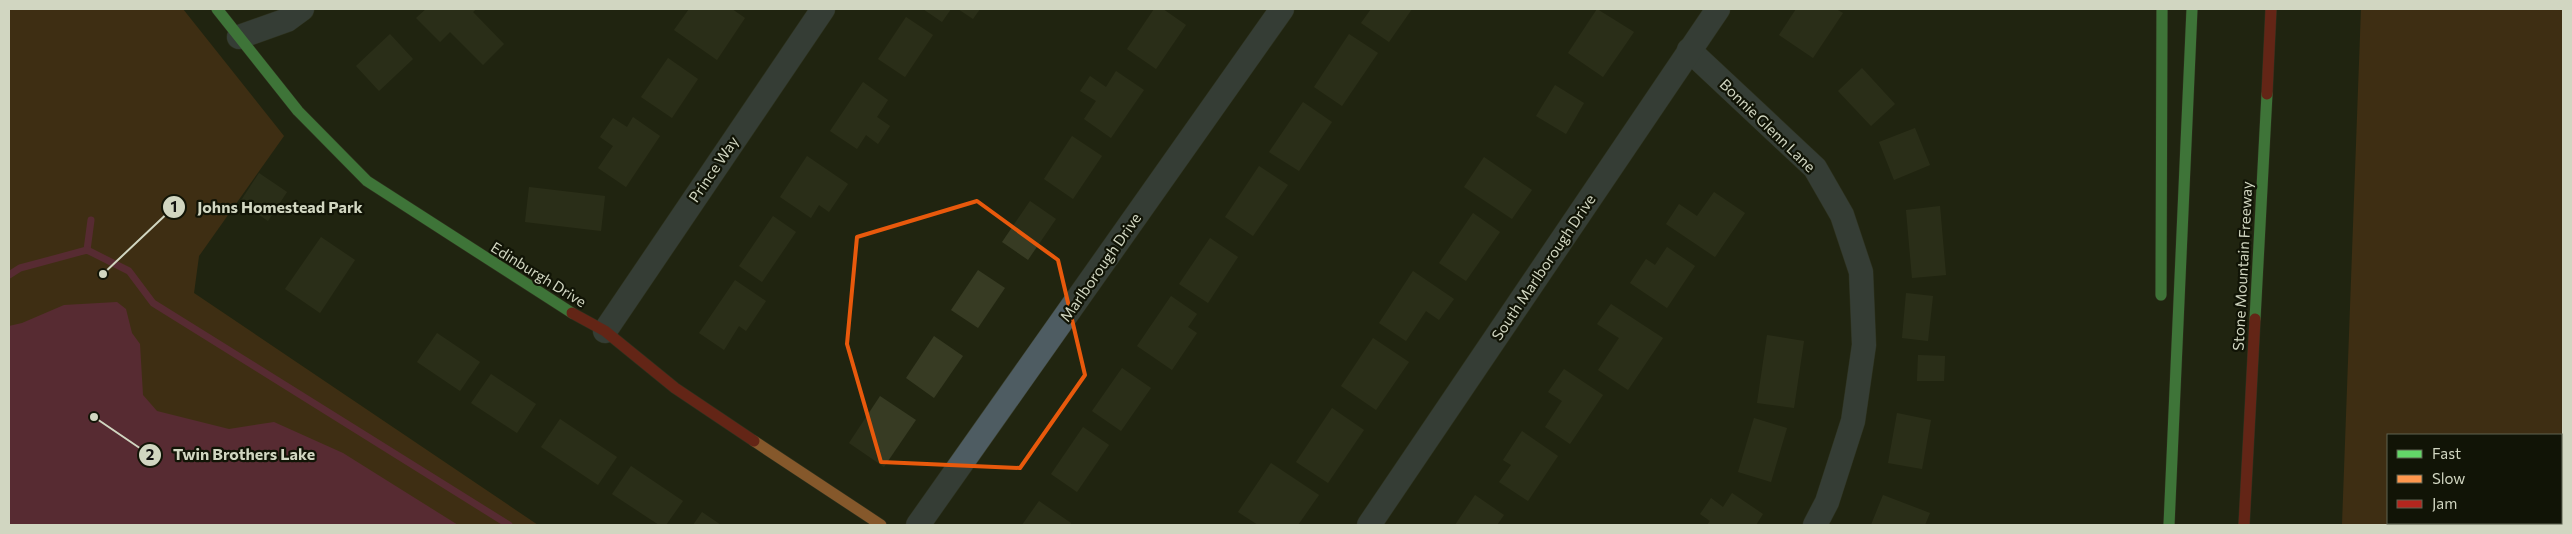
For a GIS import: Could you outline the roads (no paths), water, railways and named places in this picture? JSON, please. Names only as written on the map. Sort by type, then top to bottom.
[{"type":"main road","name":"Edinburgh Drive","points":[[217,9],[298,111],[367,180],[556,304],[605,331],[675,388],[882,525]]},
{"type":"main road","points":[[2161,307],[2162,9]]},
{"type":"main road","points":[[2168,525],[2192,9]]},
{"type":"main road","name":"Stone Mountain Freeway","points":[[2244,525],[2270,9]]},
{"type":"main road","points":[[2161,436],[2161,525]]},
{"type":"street","points":[[239,37],[287,20],[302,9]]},
{"type":"street","name":"Prince Way","points":[[605,331],[822,9]]},
{"type":"street","name":"Marlborough Drive","points":[[918,525],[1282,9]]},
{"type":"street","name":"South Marlborough Drive","points":[[1369,525],[1718,9]]},
{"type":"street","name":"Bonnie Glenn Lane","points":[[1690,50],[1815,168],[1842,215],[1861,272],[1864,345],[1853,421],[1827,502],[1815,525]]},
{"type":"waterway","points":[[87,250],[91,220]]},
{"type":"waterway","points":[[9,275],[20,268],[87,250],[129,271],[153,303],[509,525]]},
{"type":"place","name":"Johns Homestead Park","points":[[103,274]]},
{"type":"place","name":"Twin Brothers Lake","points":[[94,417]]}]
